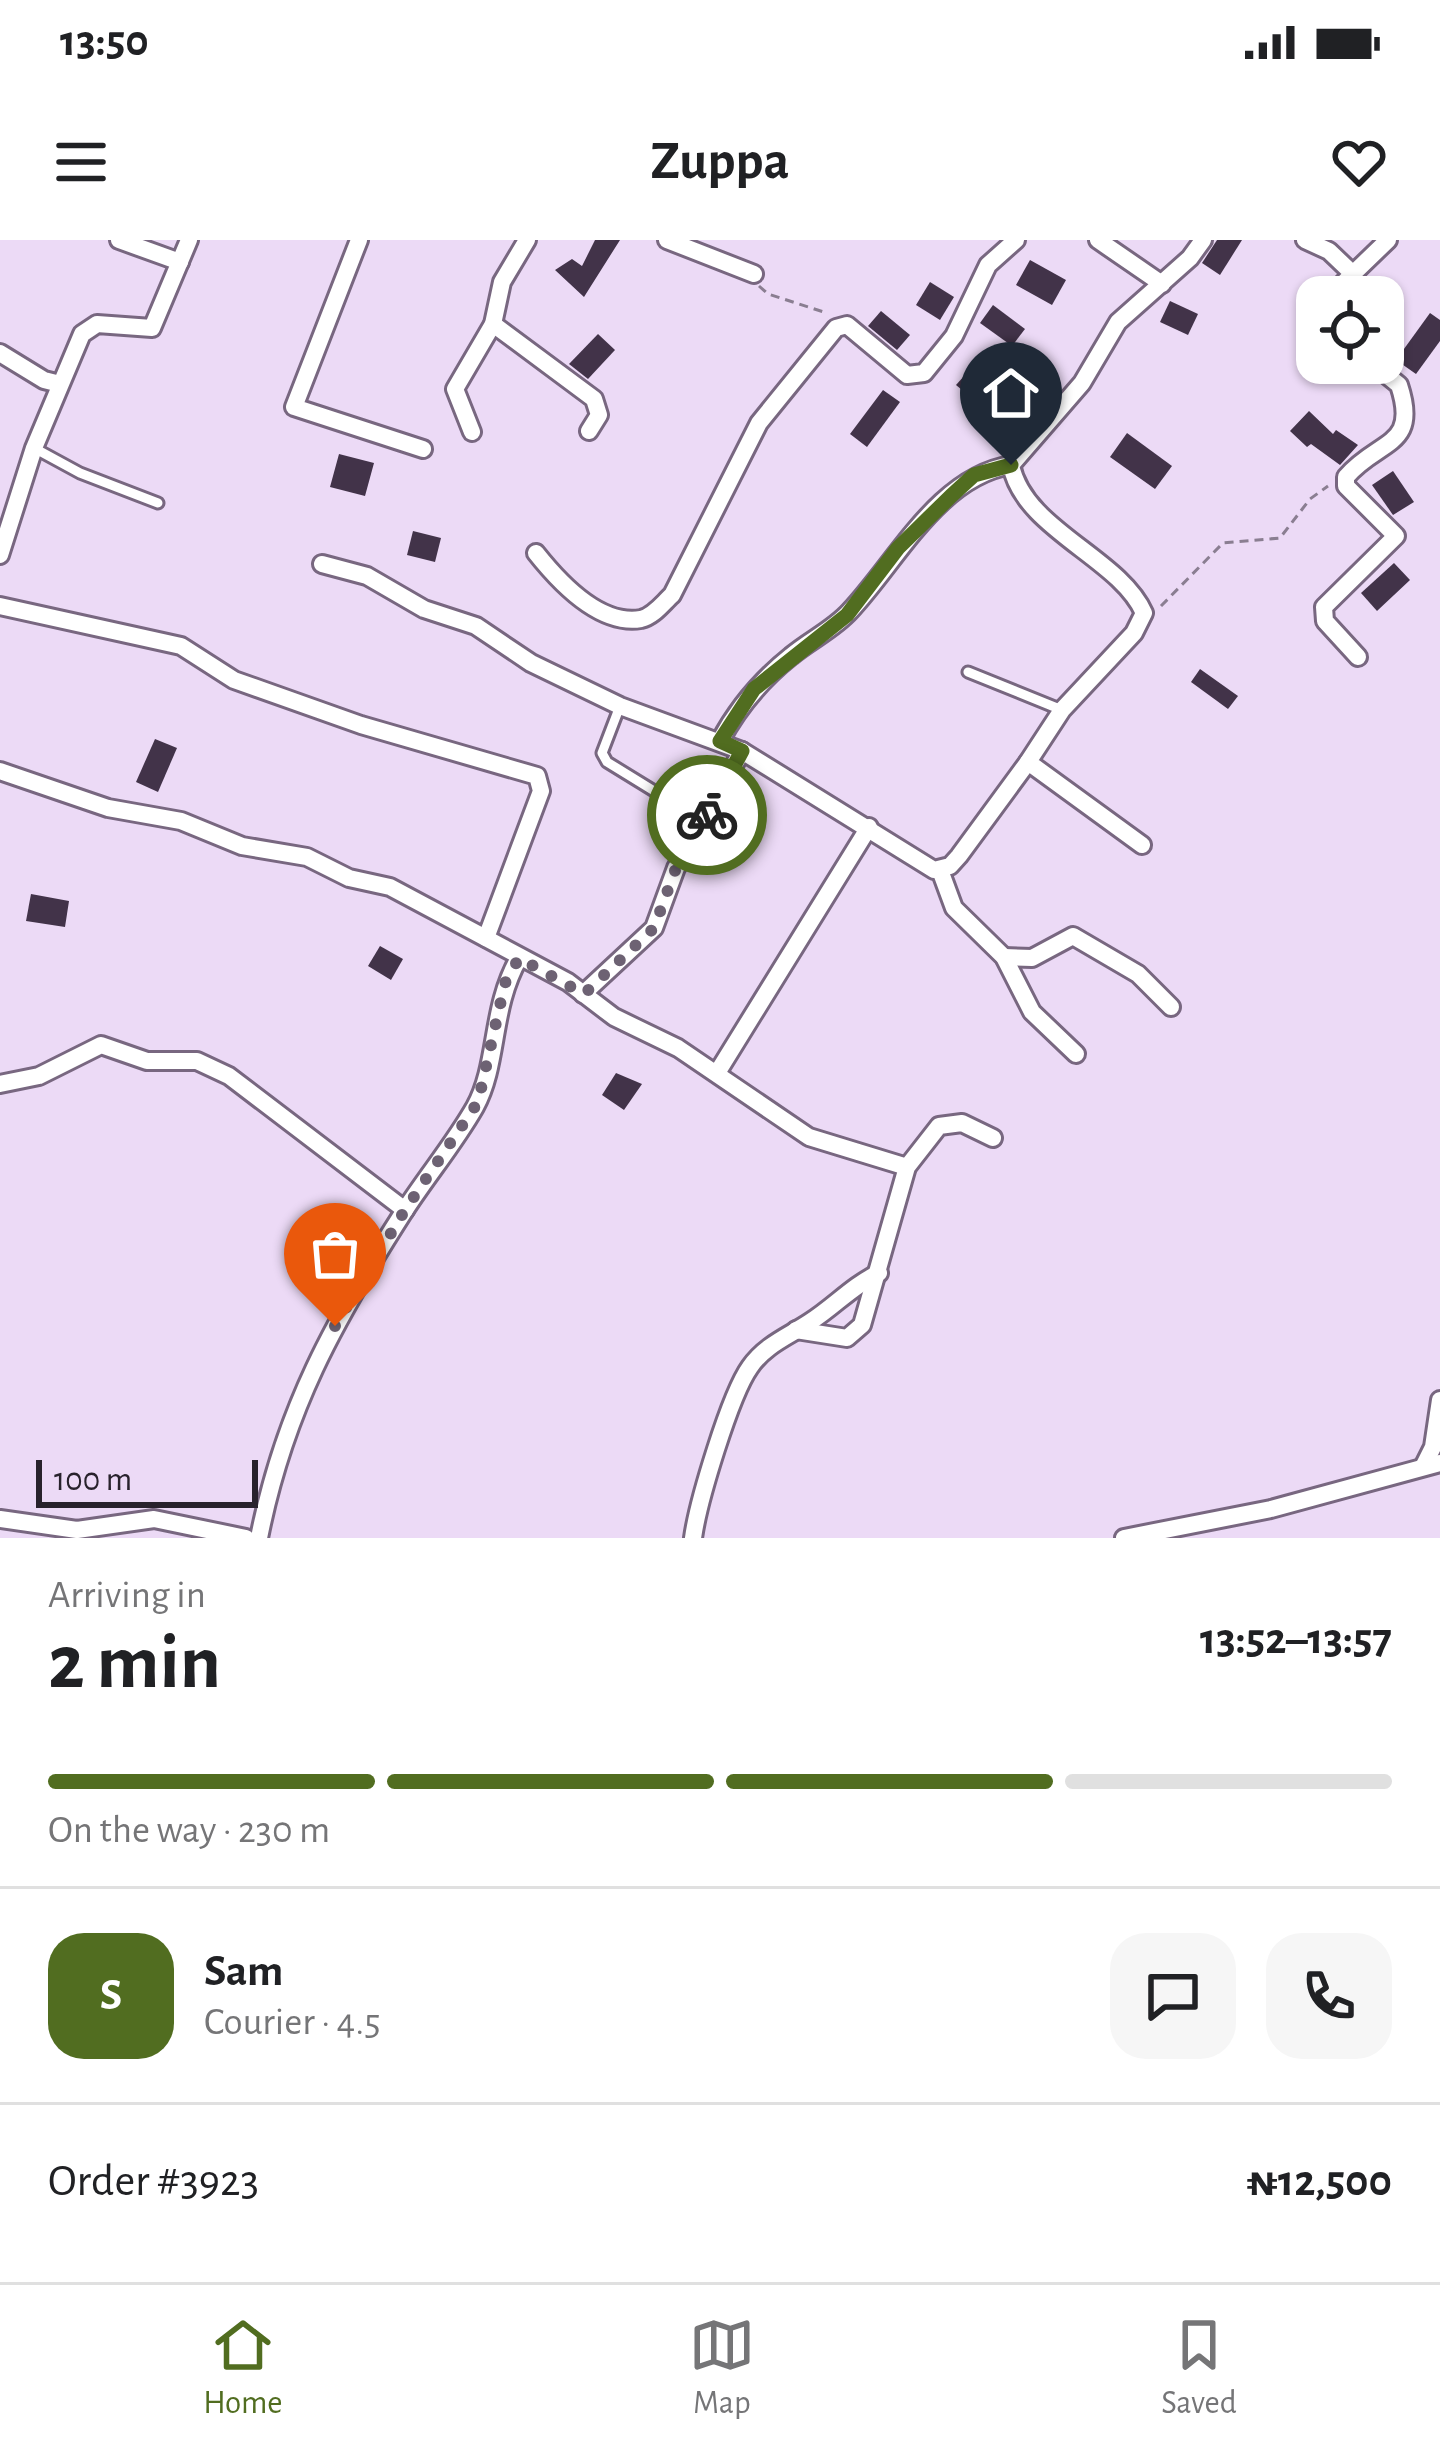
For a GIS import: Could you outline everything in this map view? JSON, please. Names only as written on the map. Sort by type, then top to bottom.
[{"type":"street","points":[[119,240],[180,262]]},
{"type":"street","points":[[0,555],[34,448],[88,328],[97,324],[152,328],[189,240]]},
{"type":"street","points":[[359,240],[294,407],[423,449]]},
{"type":"street","points":[[472,432],[455,389],[493,324],[502,282],[527,240]]},
{"type":"street","points":[[667,240],[754,274]]},
{"type":"street","points":[[536,553],[561,584],[586,602],[619,616],[640,619],[653,614],[672,595],[759,423],[841,325],[858,331],[907,375],[924,373],[954,336],[988,265],[1016,240]]},
{"type":"street","points":[[1099,240],[1162,284]]},
{"type":"street","points":[[720,741],[754,689],[847,615],[898,548],[951,496],[974,475],[1011,465],[1082,383],[1118,322],[1203,240]]},
{"type":"street","points":[[1305,240],[1344,261],[1352,273]]},
{"type":"street","points":[[1349,276],[1388,240]]},
{"type":"street","points":[[493,324],[594,399],[599,415],[589,431]]},
{"type":"street","points":[[0,353],[44,380],[60,384]]},
{"type":"street","points":[[1358,657],[1325,621],[1324,607],[1396,536],[1346,486],[1346,477],[1398,439],[1406,423],[1399,384]]},
{"type":"street","points":[[940,870],[959,856],[1062,710],[1134,633],[1144,613],[1124,586],[1039,510],[1020,488],[1011,465]]},
{"type":"street","points":[[322,564],[367,576],[424,609],[476,626],[531,663],[620,706],[742,751],[940,870],[954,908],[1004,957],[1032,1012],[1076,1054]]},
{"type":"street","points":[[0,606],[181,646],[234,680],[537,776],[541,790],[486,938]]},
{"type":"street","points":[[584,994],[654,928],[676,868],[742,751]]},
{"type":"street","points":[[1028,762],[1142,845]]},
{"type":"street","points":[[0,771],[108,808],[181,821],[242,846],[307,857],[350,878],[390,887],[717,1072],[809,1137],[907,1167]]},
{"type":"street","points":[[717,1072],[869,827]]},
{"type":"street","points":[[1004,957],[1032,958],[1060,940],[1085,939],[1138,974],[1171,1007]]},
{"type":"street","points":[[260,1538],[277,1455],[314,1362],[405,1210],[478,1102],[500,1000],[519,958]]},
{"type":"street","points":[[0,1084],[51,1071],[100,1046],[147,1061],[197,1061],[229,1076],[405,1210]]},
{"type":"street","points":[[796,1330],[847,1338],[862,1325],[907,1167],[939,1126],[949,1121],[993,1138]]},
{"type":"street","points":[[693,1538],[736,1397],[750,1368],[774,1342],[846,1290],[879,1273]]},
{"type":"street","points":[[1124,1538],[1271,1509],[1432,1465],[1440,1400]]},
{"type":"street","points":[[0,1519],[77,1530],[154,1520],[246,1538]]},
{"type":"lane","points":[[34,448],[80,473],[158,503]]},
{"type":"lane","points":[[968,672],[1062,710]]},
{"type":"lane","points":[[620,706],[602,753],[608,762],[659,794]]},
{"type":"path","points":[[754,274],[768,294],[828,313],[841,325]]},
{"type":"path","points":[[1144,613],[1169,601],[1223,543],[1280,538],[1321,489],[1346,477]]},
{"type":"building","points":[[595,240],[620,240],[584,297],[555,270],[572,259],[582,266]]},
{"type":"building","points":[[1217,240],[1242,240],[1220,275],[1202,263]]},
{"type":"building","points":[[1030,260],[1066,280],[1052,305],[1016,285]]},
{"type":"building","points":[[930,282],[954,297],[940,320],[916,305]]},
{"type":"building","points":[[1170,301],[1198,314],[1188,335],[1160,322]]},
{"type":"building","points":[[993,305],[1025,329],[1012,346],[980,323]]},
{"type":"building","points":[[881,311],[910,335],[897,350],[868,326]]},
{"type":"building","points":[[1430,313],[1440,320],[1440,341],[1416,374],[1404,366],[1404,349]]},
{"type":"building","points":[[598,334],[615,350],[588,379],[569,364]]},
{"type":"building","points":[[973,366],[1000,389],[984,408],[956,385]]},
{"type":"building","points":[[883,390],[900,402],[867,447],[850,434]]},
{"type":"building","points":[[1309,411],[1333,434],[1336,430],[1358,445],[1340,465],[1311,444],[1307,447],[1290,431]]},
{"type":"building","points":[[1127,433],[1172,466],[1155,489],[1110,457]]},
{"type":"building","points":[[339,454],[374,463],[365,496],[330,487]]},
{"type":"building","points":[[1393,471],[1414,502],[1393,515],[1372,485]]},
{"type":"building","points":[[413,531],[441,538],[435,562],[407,555]]},
{"type":"building","points":[[1394,563],[1410,580],[1377,611],[1361,593]]},
{"type":"building","points":[[1200,669],[1238,696],[1228,709],[1191,682]]},
{"type":"building","points":[[155,739],[177,748],[158,792],[136,782]]},
{"type":"building","points":[[31,894],[69,901],[65,927],[26,921]]},
{"type":"building","points":[[380,946],[403,959],[391,980],[368,966]]},
{"type":"building","points":[[616,1073],[642,1084],[624,1110],[602,1095]]},
{"type":"way so far","points":[[335,1326],[478,1102],[495,1017],[519,958],[584,994],[654,928],[676,868],[707,815]]},
{"type":"route","points":[[707,815],[742,751],[720,741],[754,689],[847,615],[898,548],[974,475],[1011,465]]}]
